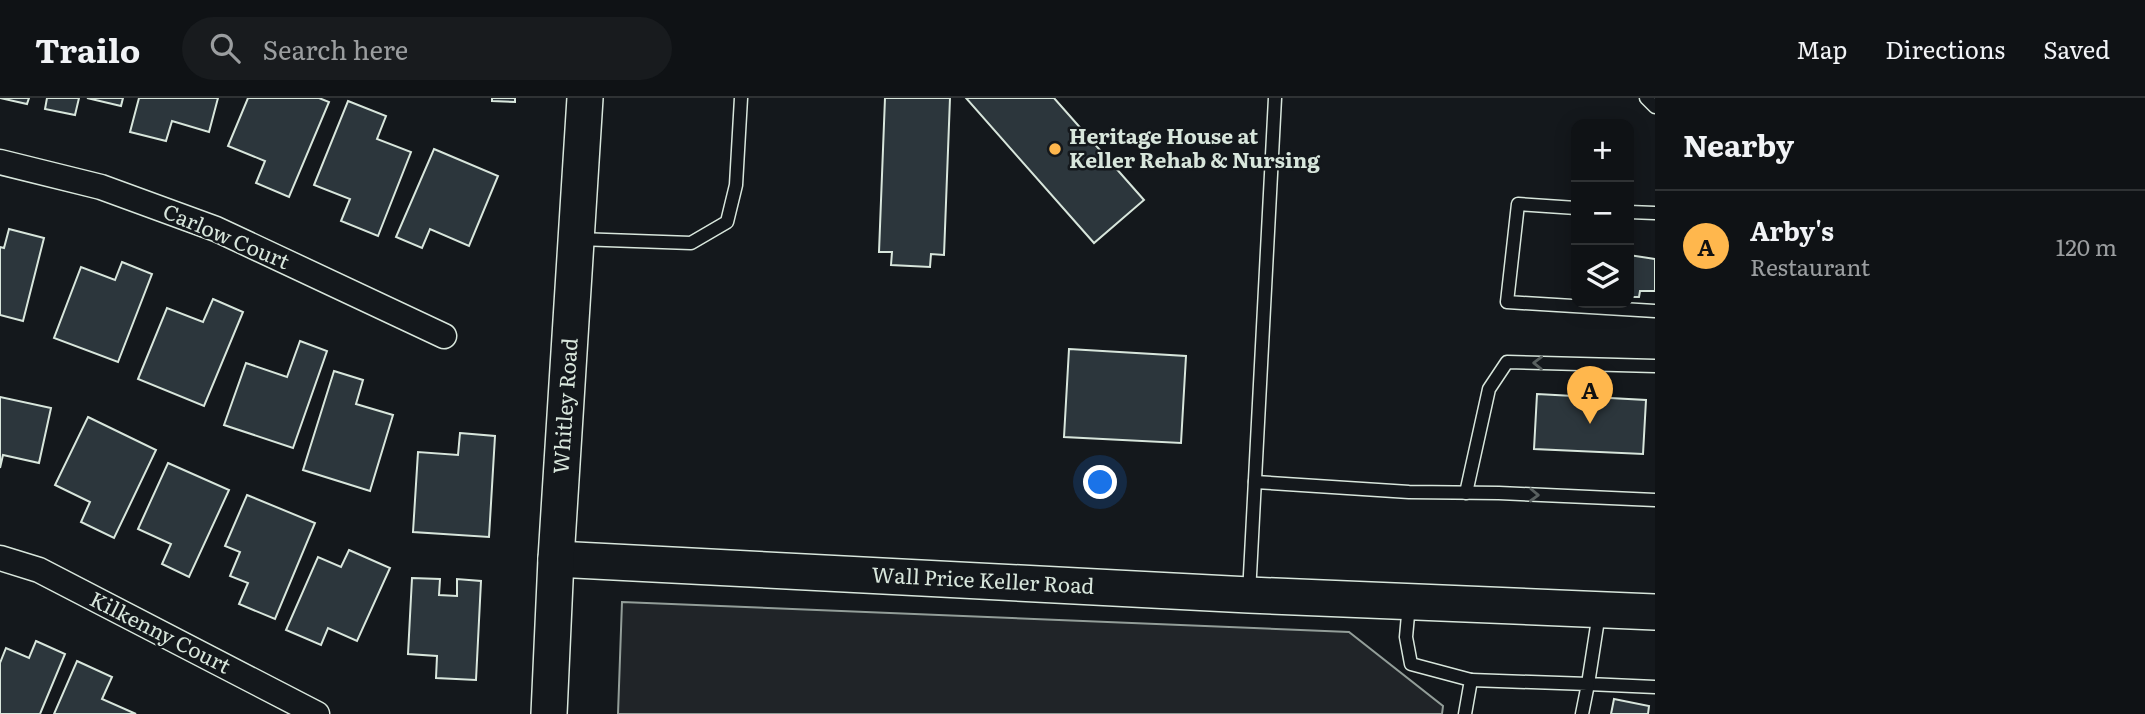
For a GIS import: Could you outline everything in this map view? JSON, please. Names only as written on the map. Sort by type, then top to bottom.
[{"type":"street","name":"Whitley Road","points":[[549,714],[585,98]]},
{"type":"street","name":"Carlow Court","points":[[0,162],[101,187],[216,229],[444,336]]},
{"type":"street","name":"Kilkenny Court","points":[[0,558],[39,570],[317,714]]},
{"type":"street","name":"Wall Price Keller Road","points":[[556,559],[1249,595],[1655,612]]},
{"type":"lane","points":[[576,239],[691,243],[727,222],[736,185],[741,98]]},
{"type":"lane","points":[[1249,595],[1275,98]]},
{"type":"lane","points":[[1646,98],[1655,107]]},
{"type":"lane","points":[[1571,208],[1518,204],[1507,302],[1655,311]]},
{"type":"lane","points":[[1634,212],[1655,214]]},
{"type":"lane","points":[[1466,493],[1489,389],[1507,362],[1655,366]]},
{"type":"lane","points":[[1255,482],[1409,492],[1655,500]]},
{"type":"lane","points":[[1409,601],[1406,637],[1410,664],[1471,680],[1655,687]]},
{"type":"lane","points":[[1582,714],[1600,609]]},
{"type":"lane","points":[[1465,714],[1471,680]]},
{"type":"shaded area","points":[[622,602],[1349,632],[1443,706],[1442,714],[618,714]]},
{"type":"building","points":[[0,98],[29,98],[27,104]]},
{"type":"building","points":[[47,98],[79,98],[75,115],[45,109]]},
{"type":"building","points":[[87,98],[123,98],[121,106]]},
{"type":"building","points":[[139,98],[218,98],[209,132],[172,121],[166,141],[130,132]]},
{"type":"building","points":[[248,98],[319,98],[329,102],[289,197],[256,183],[265,161],[228,146]]},
{"type":"building","points":[[492,98],[515,98],[515,102],[492,101]]},
{"type":"building","points":[[885,98],[950,98],[944,255],[931,254],[930,267],[891,265],[892,252],[879,252]]},
{"type":"building","name":"Heritage House at Keller Rehab & Nursing","points":[[966,98],[1054,98],[1144,200],[1094,243]]},
{"type":"building","points":[[348,101],[386,116],[377,139],[411,152],[378,236],[341,221],[350,199],[314,185]]},
{"type":"building","points":[[434,149],[498,176],[469,246],[430,229],[422,248],[396,237]]},
{"type":"building","points":[[9,229],[44,238],[23,321],[0,315],[0,247],[4,248]]},
{"type":"building","points":[[1634,256],[1655,259],[1655,291],[1640,291],[1639,297],[1634,297]]},
{"type":"building","points":[[122,262],[152,274],[118,362],[54,338],[81,267],[115,280]]},
{"type":"building","points":[[213,299],[243,312],[204,406],[138,379],[167,308],[203,322]]},
{"type":"building","points":[[300,341],[327,351],[293,448],[224,425],[246,363],[287,377]]},
{"type":"building","points":[[1069,349],[1186,356],[1181,443],[1064,437]]},
{"type":"building","points":[[334,371],[363,380],[356,404],[393,415],[370,491],[303,470]]},
{"type":"building","points":[[1537,394],[1646,400],[1643,454],[1534,449]]},
{"type":"building","points":[[0,397],[51,408],[39,463],[3,455],[0,468]]},
{"type":"building","points":[[88,417],[156,450],[114,538],[81,522],[90,502],[55,485]]},
{"type":"building","points":[[460,433],[495,436],[489,537],[413,532],[418,452],[458,455]]},
{"type":"building","points":[[168,463],[229,490],[189,577],[162,564],[171,544],[138,529]]},
{"type":"building","points":[[247,495],[315,523],[275,619],[239,604],[248,583],[230,576],[240,552],[225,546]]},
{"type":"building","points":[[349,550],[390,568],[357,641],[328,628],[321,645],[286,630],[318,557],[341,567]]},
{"type":"building","points":[[412,578],[440,579],[439,595],[457,596],[457,579],[481,581],[476,680],[436,678],[437,656],[408,654]]},
{"type":"building","points":[[36,641],[65,654],[40,714],[0,714],[0,663],[6,648],[29,658]]},
{"type":"building","points":[[77,661],[112,677],[102,699],[136,714],[54,714]]},
{"type":"building","points":[[1614,699],[1649,706],[1648,714],[1611,714]]},
{"type":"place","name":"Heritage House at Keller Rehab & Nursing","points":[[1055,149]]},
{"type":"place","name":"Arby's","points":[[1590,424]]}]
